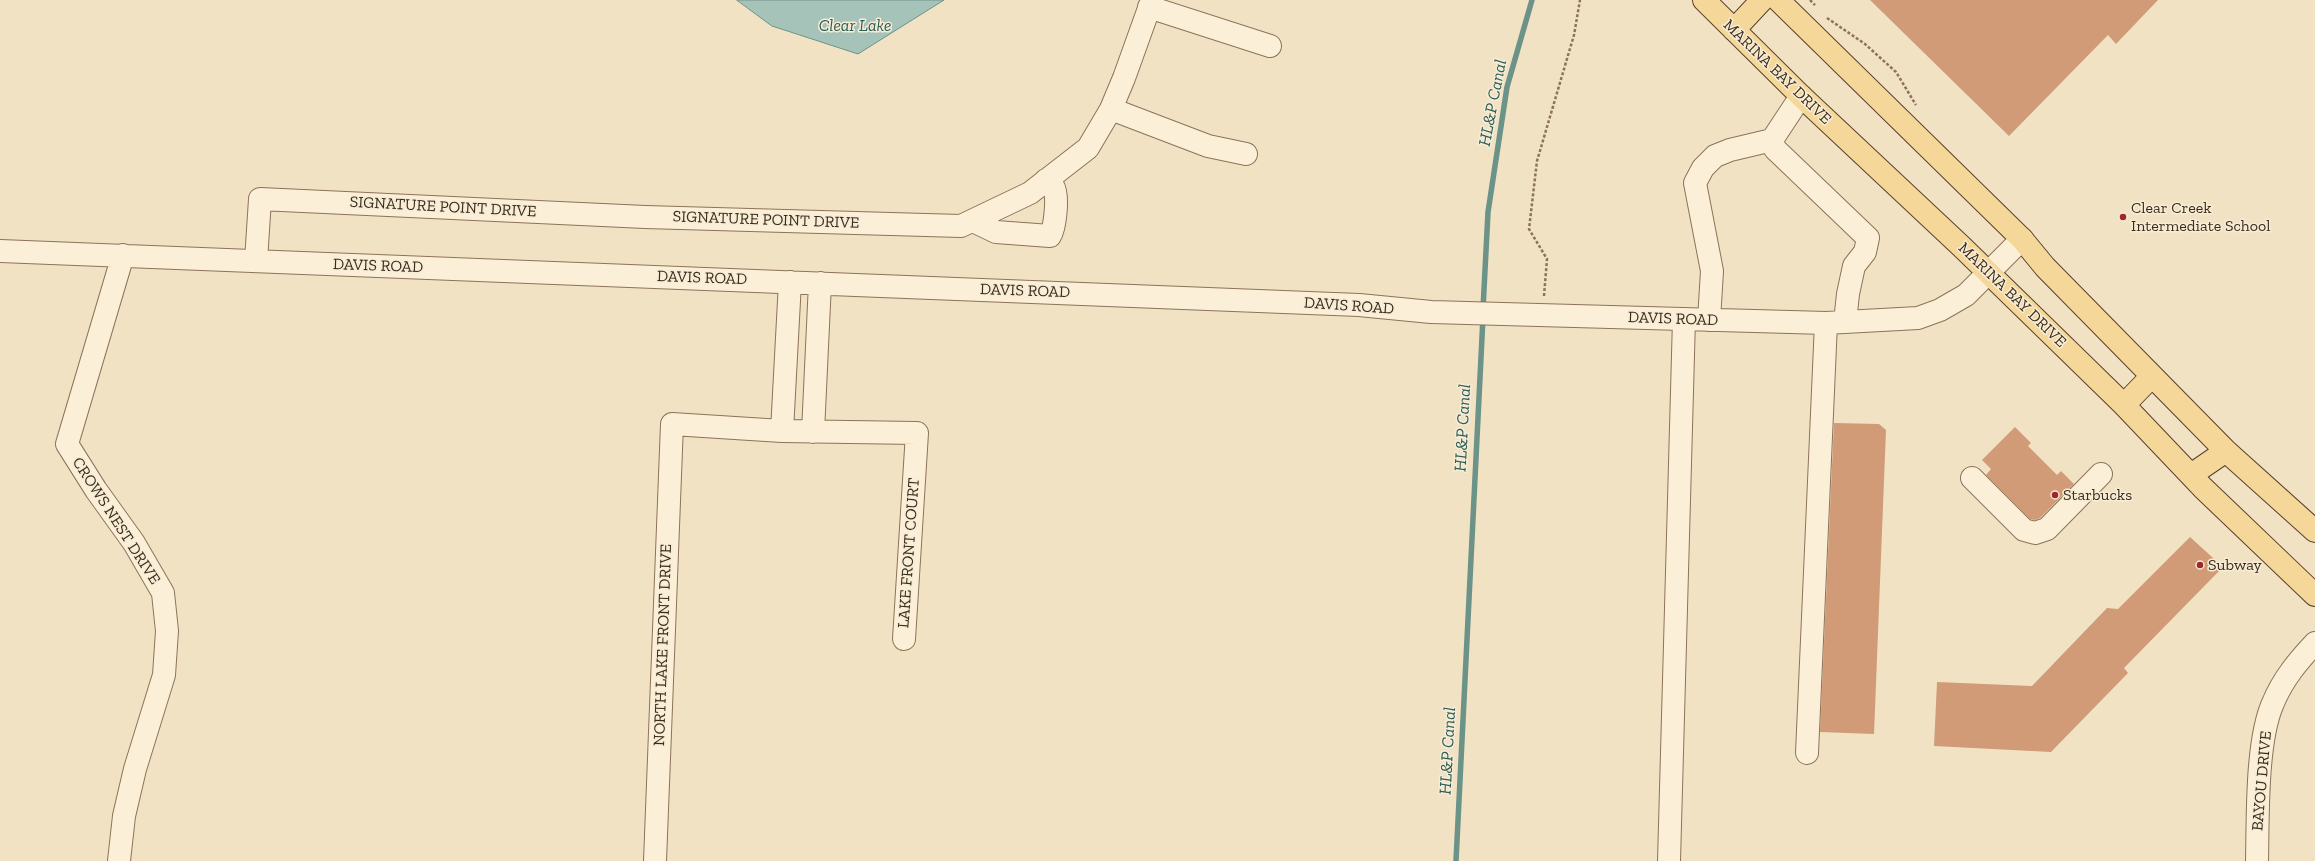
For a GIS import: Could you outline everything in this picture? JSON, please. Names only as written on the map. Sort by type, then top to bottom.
[{"type":"main road","name":"MARINA BAY DRIVE","points":[[1704,0],[1801,96],[1989,274],[2124,405],[2191,476],[2315,595]]},
{"type":"main road","points":[[1734,30],[1762,0]]},
{"type":"main road","points":[[1778,0],[2022,239],[2044,267],[2226,451],[2315,531]]},
{"type":"main road","points":[[2124,405],[2152,376]]},
{"type":"main road","points":[[2191,476],[2226,451]]},
{"type":"street","points":[[1151,3],[1270,46]]},
{"type":"street","name":"SIGNATURE POINT DRIVE","points":[[256,261],[260,199],[645,217],[961,226],[1030,193],[1088,148],[1111,109],[1124,78],[1151,3]]},
{"type":"street","points":[[1709,320],[1712,271],[1705,231],[1698,210],[1695,183],[1703,168],[1715,156],[1730,150],[1772,140],[1801,96]]},
{"type":"street","points":[[1111,109],[1208,146],[1246,154]]},
{"type":"street","points":[[1772,140],[1775,149],[1868,238],[1865,252],[1854,266],[1848,294],[1835,322],[1807,753]]},
{"type":"street","points":[[973,221],[996,232],[1050,236],[1054,230],[1056,194],[1053,186],[1046,180]]},
{"type":"street","name":"DAVIS ROAD","points":[[0,251],[1359,305],[1431,312],[1543,308],[1684,319],[1835,322],[1918,318],[1933,313],[1966,295],[1989,274],[2022,239]]},
{"type":"street","name":"CROWS NEST DRIVE","points":[[119,861],[124,816],[135,769],[164,675],[168,631],[163,593],[134,543],[96,490],[67,444],[123,255]]},
{"type":"street","points":[[790,282],[782,431],[812,432],[820,283]]},
{"type":"street","points":[[1669,861],[1684,319]]},
{"type":"street","name":"NORTH LAKE FRONT DRIVE","points":[[655,861],[672,424],[782,431]]},
{"type":"street","name":"LAKE FRONT COURT","points":[[812,432],[917,433],[904,639]]},
{"type":"street","points":[[1972,478],[2024,530],[2035,533],[2047,529],[2102,474]]},
{"type":"street","name":"BAYOU DRIVE","points":[[2257,861],[2263,740],[2272,703],[2291,669],[2315,643]]},
{"type":"path","points":[[1543,308],[1547,259],[1529,229],[1537,161],[1574,35],[1580,0]]},
{"type":"path","points":[[1810,0],[1818,9]]},
{"type":"path","points":[[1822,13],[1865,44],[1896,72],[1920,112]]},
{"type":"water","name":"Clear Lake","points":[[737,0],[944,0],[858,54],[772,26]]},
{"type":"building","points":[[1870,0],[2158,0],[2116,44],[2108,35],[2009,136]]},
{"type":"building","points":[[1834,423],[1879,424],[1886,430],[1874,734],[1820,732]]},
{"type":"building","points":[[2015,427],[2031,443],[2028,446],[2057,475],[2061,471],[2074,484],[2040,518],[2035,520],[2030,519],[1986,475],[1991,469],[1982,460]]},
{"type":"building","points":[[2190,537],[2223,567],[2124,668],[2128,673],[2051,752],[1934,746],[1937,682],[2032,686],[2107,608],[2118,609]]},
{"type":"waterway","name":"HL&P Canal","points":[[1483,309],[1488,212],[1507,87],[1532,0]]},
{"type":"waterway","name":"HL&P Canal","points":[[1456,861],[1483,317]]},
{"type":"place","name":"Clear Creek Intermediate School","points":[[2123,217]]},
{"type":"place","name":"Starbucks","points":[[2055,495]]},
{"type":"place","name":"Subway","points":[[2200,565]]}]
